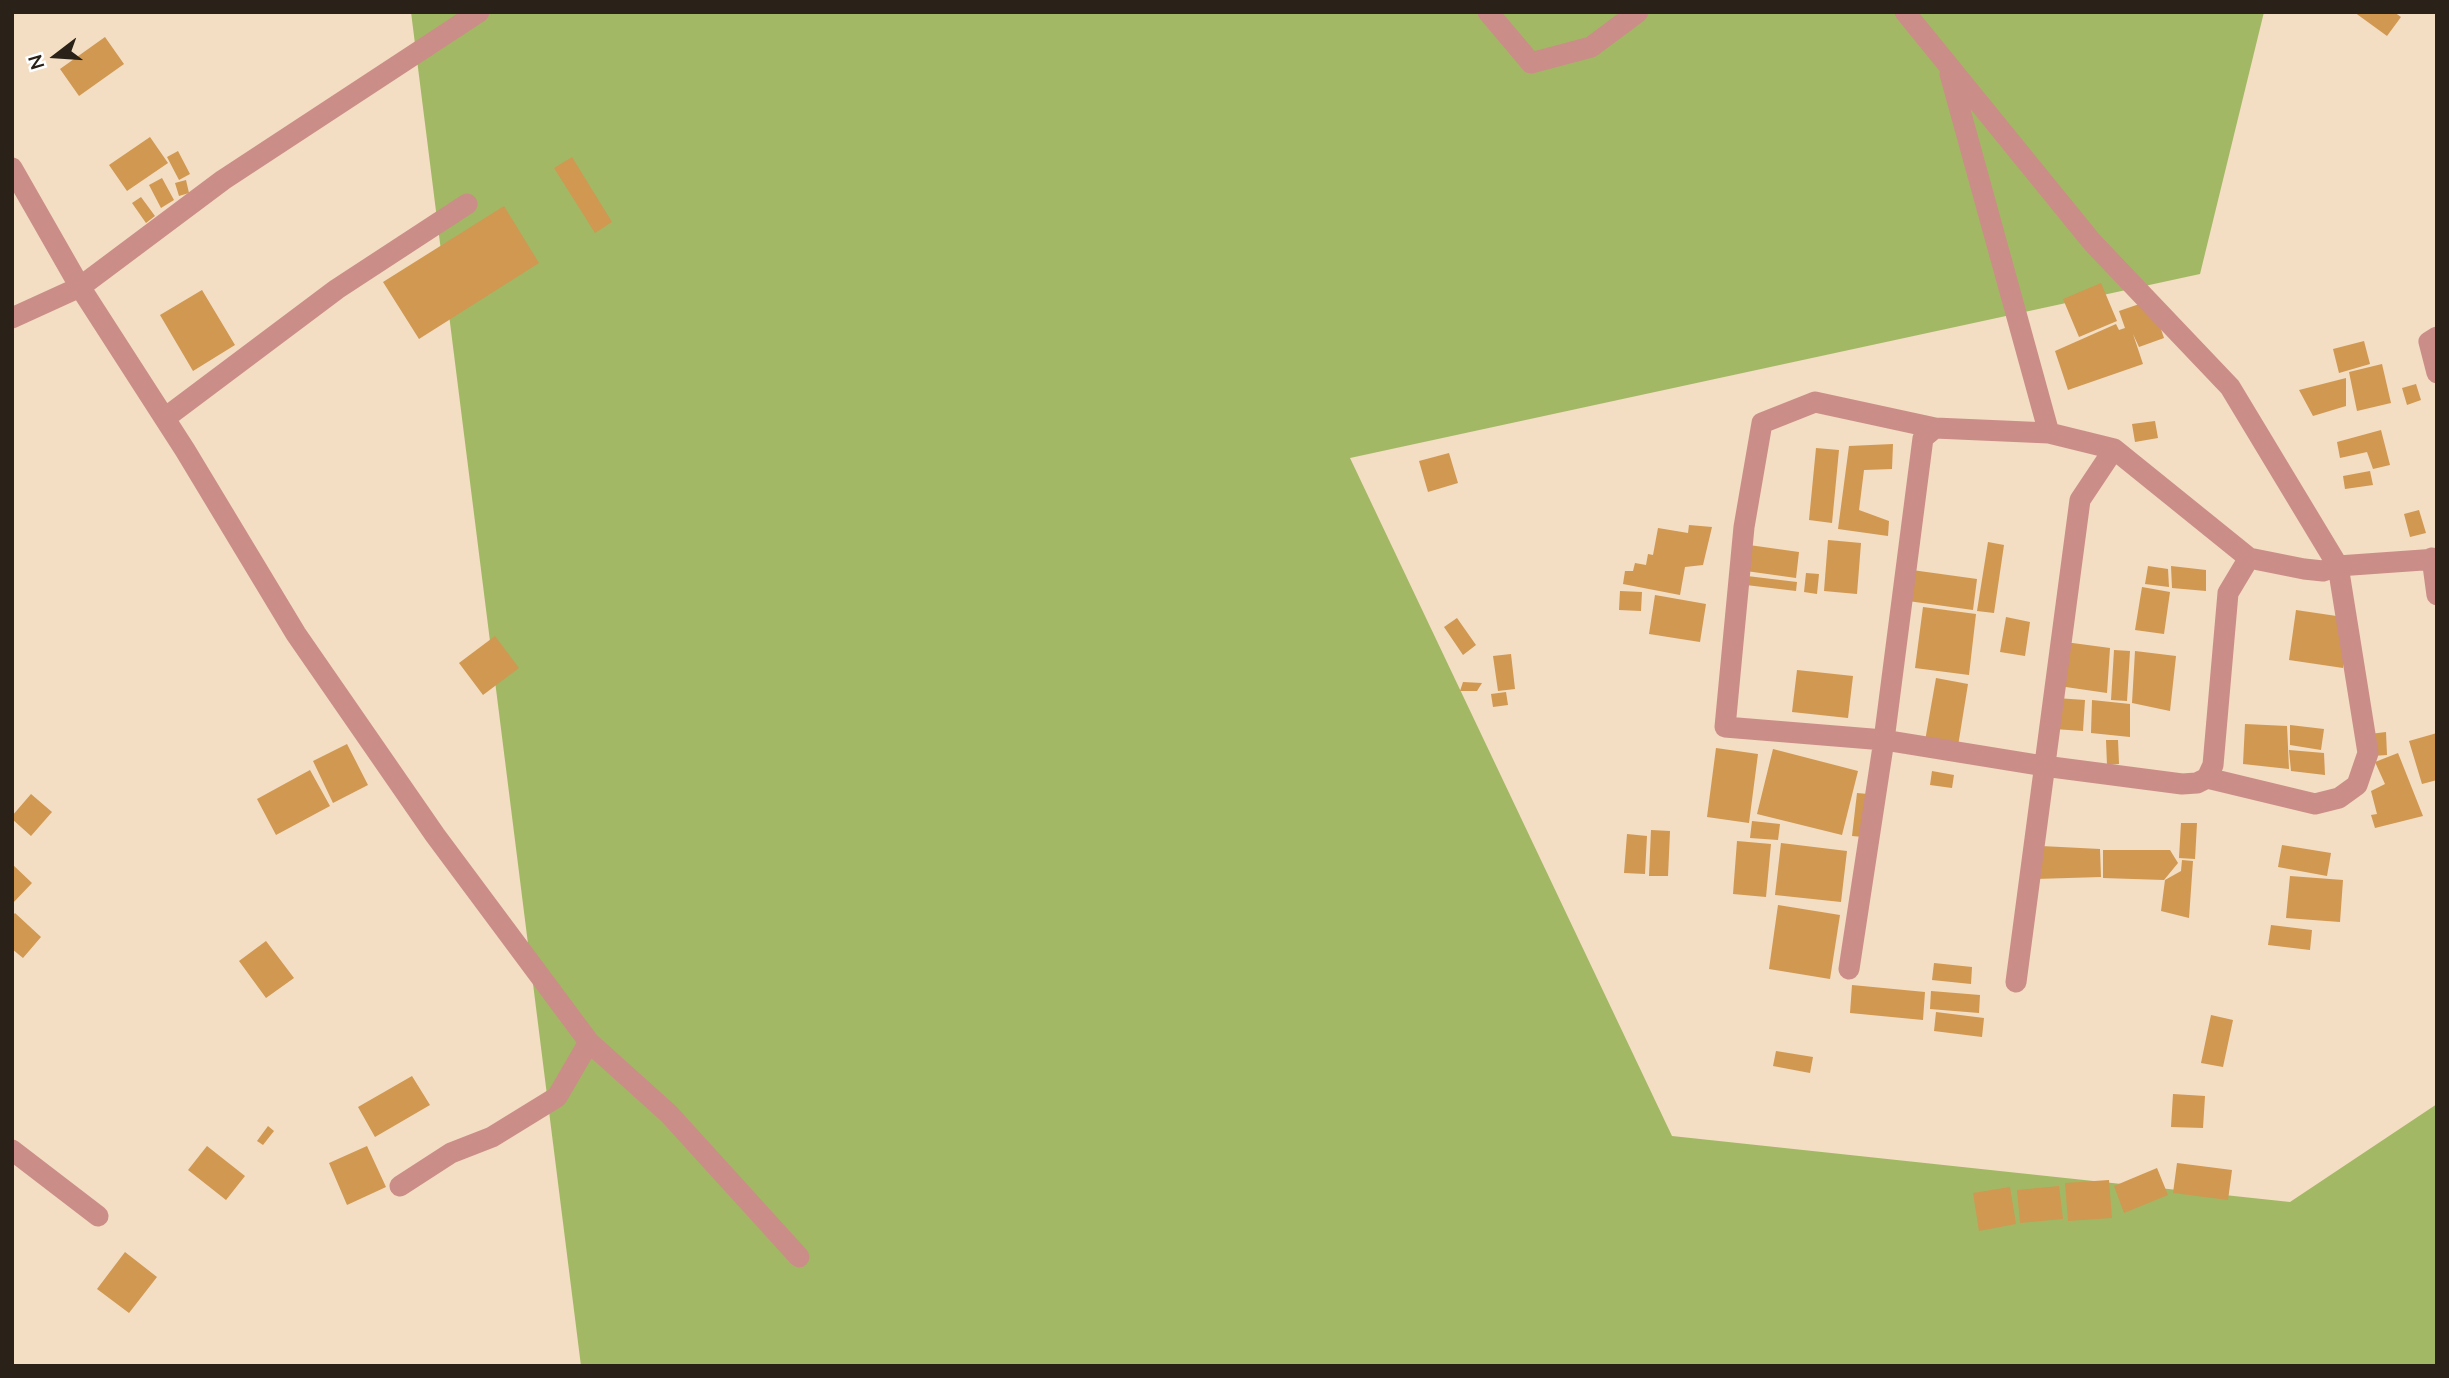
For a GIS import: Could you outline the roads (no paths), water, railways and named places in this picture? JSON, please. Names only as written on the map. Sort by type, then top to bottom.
[{"type":"street","points":[[12,318],[80,287],[223,180],[479,12]]},
{"type":"street","points":[[1488,12],[1531,63],[1591,47],[1638,12]]},
{"type":"street","points":[[1905,12],[2092,242],[2230,387],[2338,566],[2368,753],[2357,785],[2339,798],[2315,804],[2207,778],[2182,784],[2045,766],[1884,740],[1725,727],[1744,527],[1762,423],[1815,402],[1935,428],[2049,433],[2113,449],[2249,558],[2323,571],[2338,566],[2435,559],[2437,595]]},
{"type":"street","points":[[1947,64],[2049,433]]},
{"type":"street","points":[[12,167],[80,287],[165,418],[296,634],[435,835],[589,1042],[669,1114],[799,1257]]},
{"type":"street","points":[[165,418],[337,289],[467,204]]},
{"type":"street","points":[[2437,337],[2429,342],[2437,373]]},
{"type":"street","points":[[1849,969],[1884,740],[1923,438],[1935,428]]},
{"type":"street","points":[[2016,982],[2080,500],[2113,449]]},
{"type":"street","points":[[2207,778],[2213,765],[2228,593],[2249,558]]},
{"type":"street","points":[[400,1186],[451,1153],[492,1136],[556,1097],[589,1042]]},
{"type":"street","points":[[12,1150],[99,1216]]}]
